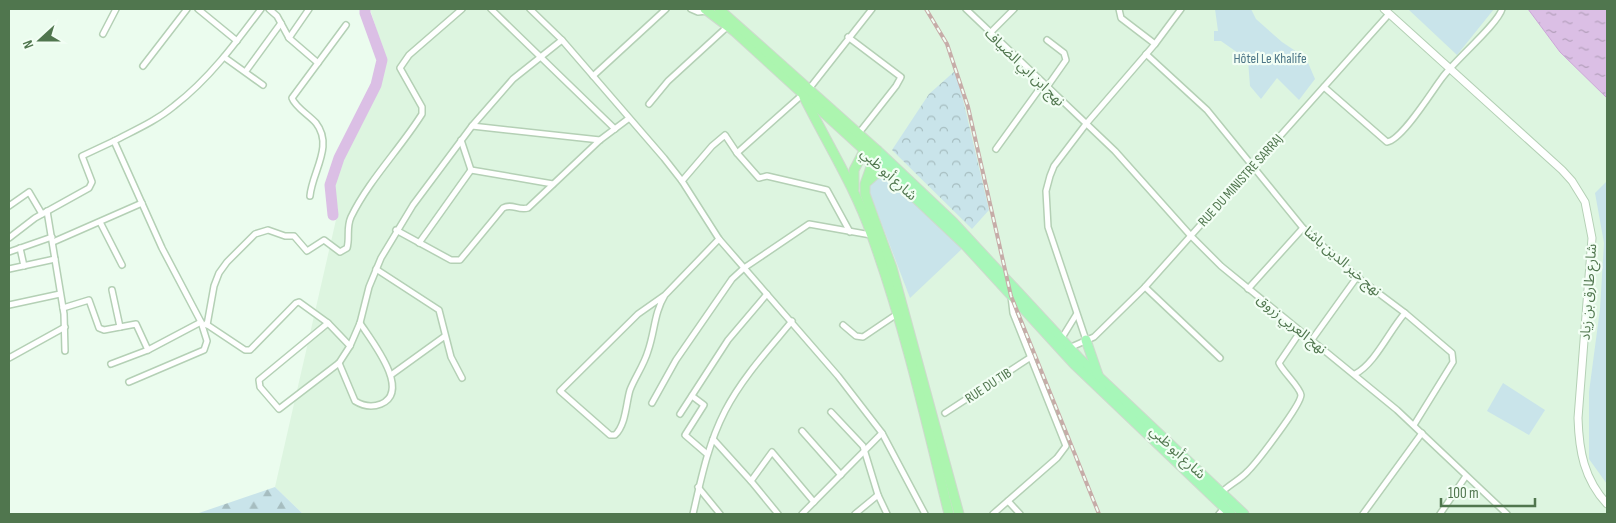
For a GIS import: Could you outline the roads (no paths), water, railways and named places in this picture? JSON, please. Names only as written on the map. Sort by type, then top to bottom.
[{"type":"highway","name":"شارع أبو ظبي","points":[[719,9],[864,151],[875,154]]},
{"type":"highway","name":"شارع أبو ظبي","points":[[707,10],[805,94],[859,133],[869,142],[875,154]]},
{"type":"highway","points":[[805,94],[856,196],[872,235],[898,314],[950,514]]},
{"type":"highway","points":[[856,196],[854,170],[869,142]]},
{"type":"highway","points":[[875,154],[865,184],[868,203],[892,268],[959,514]]},
{"type":"highway","points":[[865,184],[876,174],[888,172]]},
{"type":"main road","name":"شارع أبو ظبي","points":[[875,154],[888,172],[1012,291]]},
{"type":"main road","name":"شارع أبو ظبي","points":[[875,154],[953,222],[1062,346],[1196,475],[1221,493],[1244,514]]},
{"type":"main road","points":[[1086,340],[1099,378]]},
{"type":"main road","name":"شارع أبو ظبي","points":[[1062,346],[1099,378],[1196,475],[1225,512]]},
{"type":"street","points":[[102,34],[116,9]]},
{"type":"street","points":[[143,66],[187,9]]},
{"type":"street","points":[[198,9],[237,41]]},
{"type":"street","points":[[9,238],[42,214],[90,188],[92,182],[82,156],[154,120],[174,107],[224,57],[261,9]]},
{"type":"street","points":[[269,9],[281,23],[289,38],[318,63]]},
{"type":"street","points":[[289,38],[308,9]]},
{"type":"street","points":[[207,325],[214,286],[219,273],[244,244],[259,232],[268,230],[296,237],[307,251],[324,240],[340,252],[347,248],[348,227],[355,211],[422,114],[422,107],[401,72],[401,65],[409,55],[462,9]]},
{"type":"street","points":[[491,9],[542,56],[615,129]]},
{"type":"street","points":[[530,9],[562,40],[682,180],[718,239],[792,321],[882,433],[925,514]]},
{"type":"street","points":[[593,76],[666,9]]},
{"type":"street","points":[[691,9],[698,12],[707,10]]},
{"type":"street","points":[[737,153],[805,94],[848,37],[872,9]]},
{"type":"street","name":"نهج ابن ابي الضياف","points":[[966,9],[1086,124]]},
{"type":"street","points":[[990,33],[1014,9]]},
{"type":"street","points":[[1119,9],[1121,18],[1155,44]]},
{"type":"street","points":[[1086,340],[1048,227],[1046,191],[1054,166],[1086,124],[1155,44],[1181,9]]},
{"type":"street","points":[[1324,87],[1389,142],[1408,123],[1450,67],[1496,20],[1502,9]]},
{"type":"street","name":"شارع طارق بن زياد","points":[[1386,11],[1562,170],[1572,181],[1585,202],[1590,221],[1592,252],[1578,418],[1578,440],[1590,482],[1607,504]]},
{"type":"street","name":"RUE DU MINISTRE SARRAJ","points":[[1062,346],[1094,337],[1145,287],[1324,87],[1386,11]]},
{"type":"street","points":[[246,72],[281,23]]},
{"type":"street","points":[[310,196],[312,180],[323,155],[321,133],[314,120],[294,103],[292,98],[346,25]]},
{"type":"street","points":[[649,104],[668,81],[727,27]]},
{"type":"street","points":[[848,37],[901,77],[859,133]]},
{"type":"street","points":[[328,324],[259,380],[258,384],[276,408],[281,409],[339,363],[350,346],[360,322],[376,269],[396,230],[461,140],[513,79],[562,40]]},
{"type":"street","points":[[996,149],[1066,60],[1064,53],[1047,40]]},
{"type":"street","name":"نهج خير الدين باشا","points":[[1146,54],[1191,93],[1254,166],[1303,228],[1357,277],[1404,313],[1453,357],[1452,362],[1414,425]]},
{"type":"street","points":[[224,57],[263,85]]},
{"type":"street","points":[[396,230],[457,261],[503,208],[511,205],[522,209],[528,208],[600,140],[628,119]]},
{"type":"street","name":"نهج العربي زروق","points":[[1086,124],[1132,168],[1191,236],[1248,289],[1311,341],[1355,374],[1414,425],[1507,514]]},
{"type":"street","points":[[472,126],[600,140]]},
{"type":"street","points":[[682,180],[725,135],[737,153],[759,178],[767,176],[827,190],[850,232]]},
{"type":"street","points":[[461,140],[471,170]]},
{"type":"street","points":[[114,141],[142,204],[201,322],[207,341],[204,350],[129,382]]},
{"type":"street","points":[[471,170],[553,184]]},
{"type":"street","points":[[419,243],[471,170]]},
{"type":"street","points":[[9,206],[29,192],[42,214]]},
{"type":"street","points":[[9,252],[53,239],[142,204]]},
{"type":"street","points":[[47,211],[63,308],[65,350]]},
{"type":"street","points":[[100,222],[122,265]]},
{"type":"street","points":[[652,403],[685,345],[732,279],[744,268],[809,224],[872,235]]},
{"type":"street","points":[[1248,289],[1303,228]]},
{"type":"street","points":[[665,295],[656,313],[649,349],[630,390],[619,432],[610,435],[560,391],[638,314],[665,295],[718,239]]},
{"type":"street","points":[[20,248],[24,266]]},
{"type":"street","points":[[9,269],[56,259]]},
{"type":"street","points":[[376,269],[436,306],[441,315],[451,357],[462,378]]},
{"type":"street","points":[[1311,341],[1357,277]]},
{"type":"street","points":[[1145,287],[1220,358]]},
{"type":"street","points":[[112,290],[120,327]]},
{"type":"street","points":[[993,514],[1057,458],[1066,446],[1011,305],[1012,291]]},
{"type":"street","points":[[9,305],[60,294]]},
{"type":"street","points":[[680,414],[728,340],[767,294]]},
{"type":"street","points":[[63,308],[89,300],[99,328],[104,330],[137,325],[148,350]]},
{"type":"street","points":[[201,322],[248,350],[297,302],[328,324],[350,346]]},
{"type":"street","points":[[1355,374],[1367,366],[1404,313]]},
{"type":"street","points":[[843,325],[856,336],[863,337],[898,314]]},
{"type":"street","points":[[1062,346],[1076,314]]},
{"type":"street","points":[[693,514],[707,454],[725,410],[756,365],[792,321]]},
{"type":"street","points":[[111,364],[148,350],[201,322]]},
{"type":"street","points":[[339,363],[355,401],[367,406],[384,403],[390,398],[393,392],[391,375],[360,322]]},
{"type":"street","points":[[9,358],[65,327]]},
{"type":"street","points":[[1221,493],[1230,483],[1250,469],[1282,428],[1300,398],[1300,392],[1279,363],[1300,332]]},
{"type":"street","points":[[391,375],[445,336]]},
{"type":"street","name":"RUE DU TIB","points":[[945,413],[1031,357]]},
{"type":"street","points":[[692,396],[704,405],[686,436],[707,454]]},
{"type":"street","points":[[831,412],[862,444],[886,514]]},
{"type":"street","points":[[802,431],[841,475]]},
{"type":"street","points":[[802,514],[882,433]]},
{"type":"street","points":[[1363,514],[1422,433]]},
{"type":"street","points":[[713,439],[778,514]]},
{"type":"street","points":[[751,481],[773,452],[814,502]]},
{"type":"street","points":[[1440,514],[1466,476]]},
{"type":"street","points":[[698,487],[720,514]]},
{"type":"street","points":[[855,514],[878,495]]},
{"type":"street","points":[[1008,502],[1020,514]]},
{"type":"water","points":[[1528,9],[1607,9],[1607,98],[1560,52]]},
{"type":"waterway","points":[[333,215],[330,185],[339,158],[376,85],[382,60],[365,9]]},
{"type":"railway","points":[[926,9],[947,44],[968,107],[1011,296],[1099,514]]},
{"type":"park label","name":"Hôtel Le Khalife","points":[[1270,58]]}]
